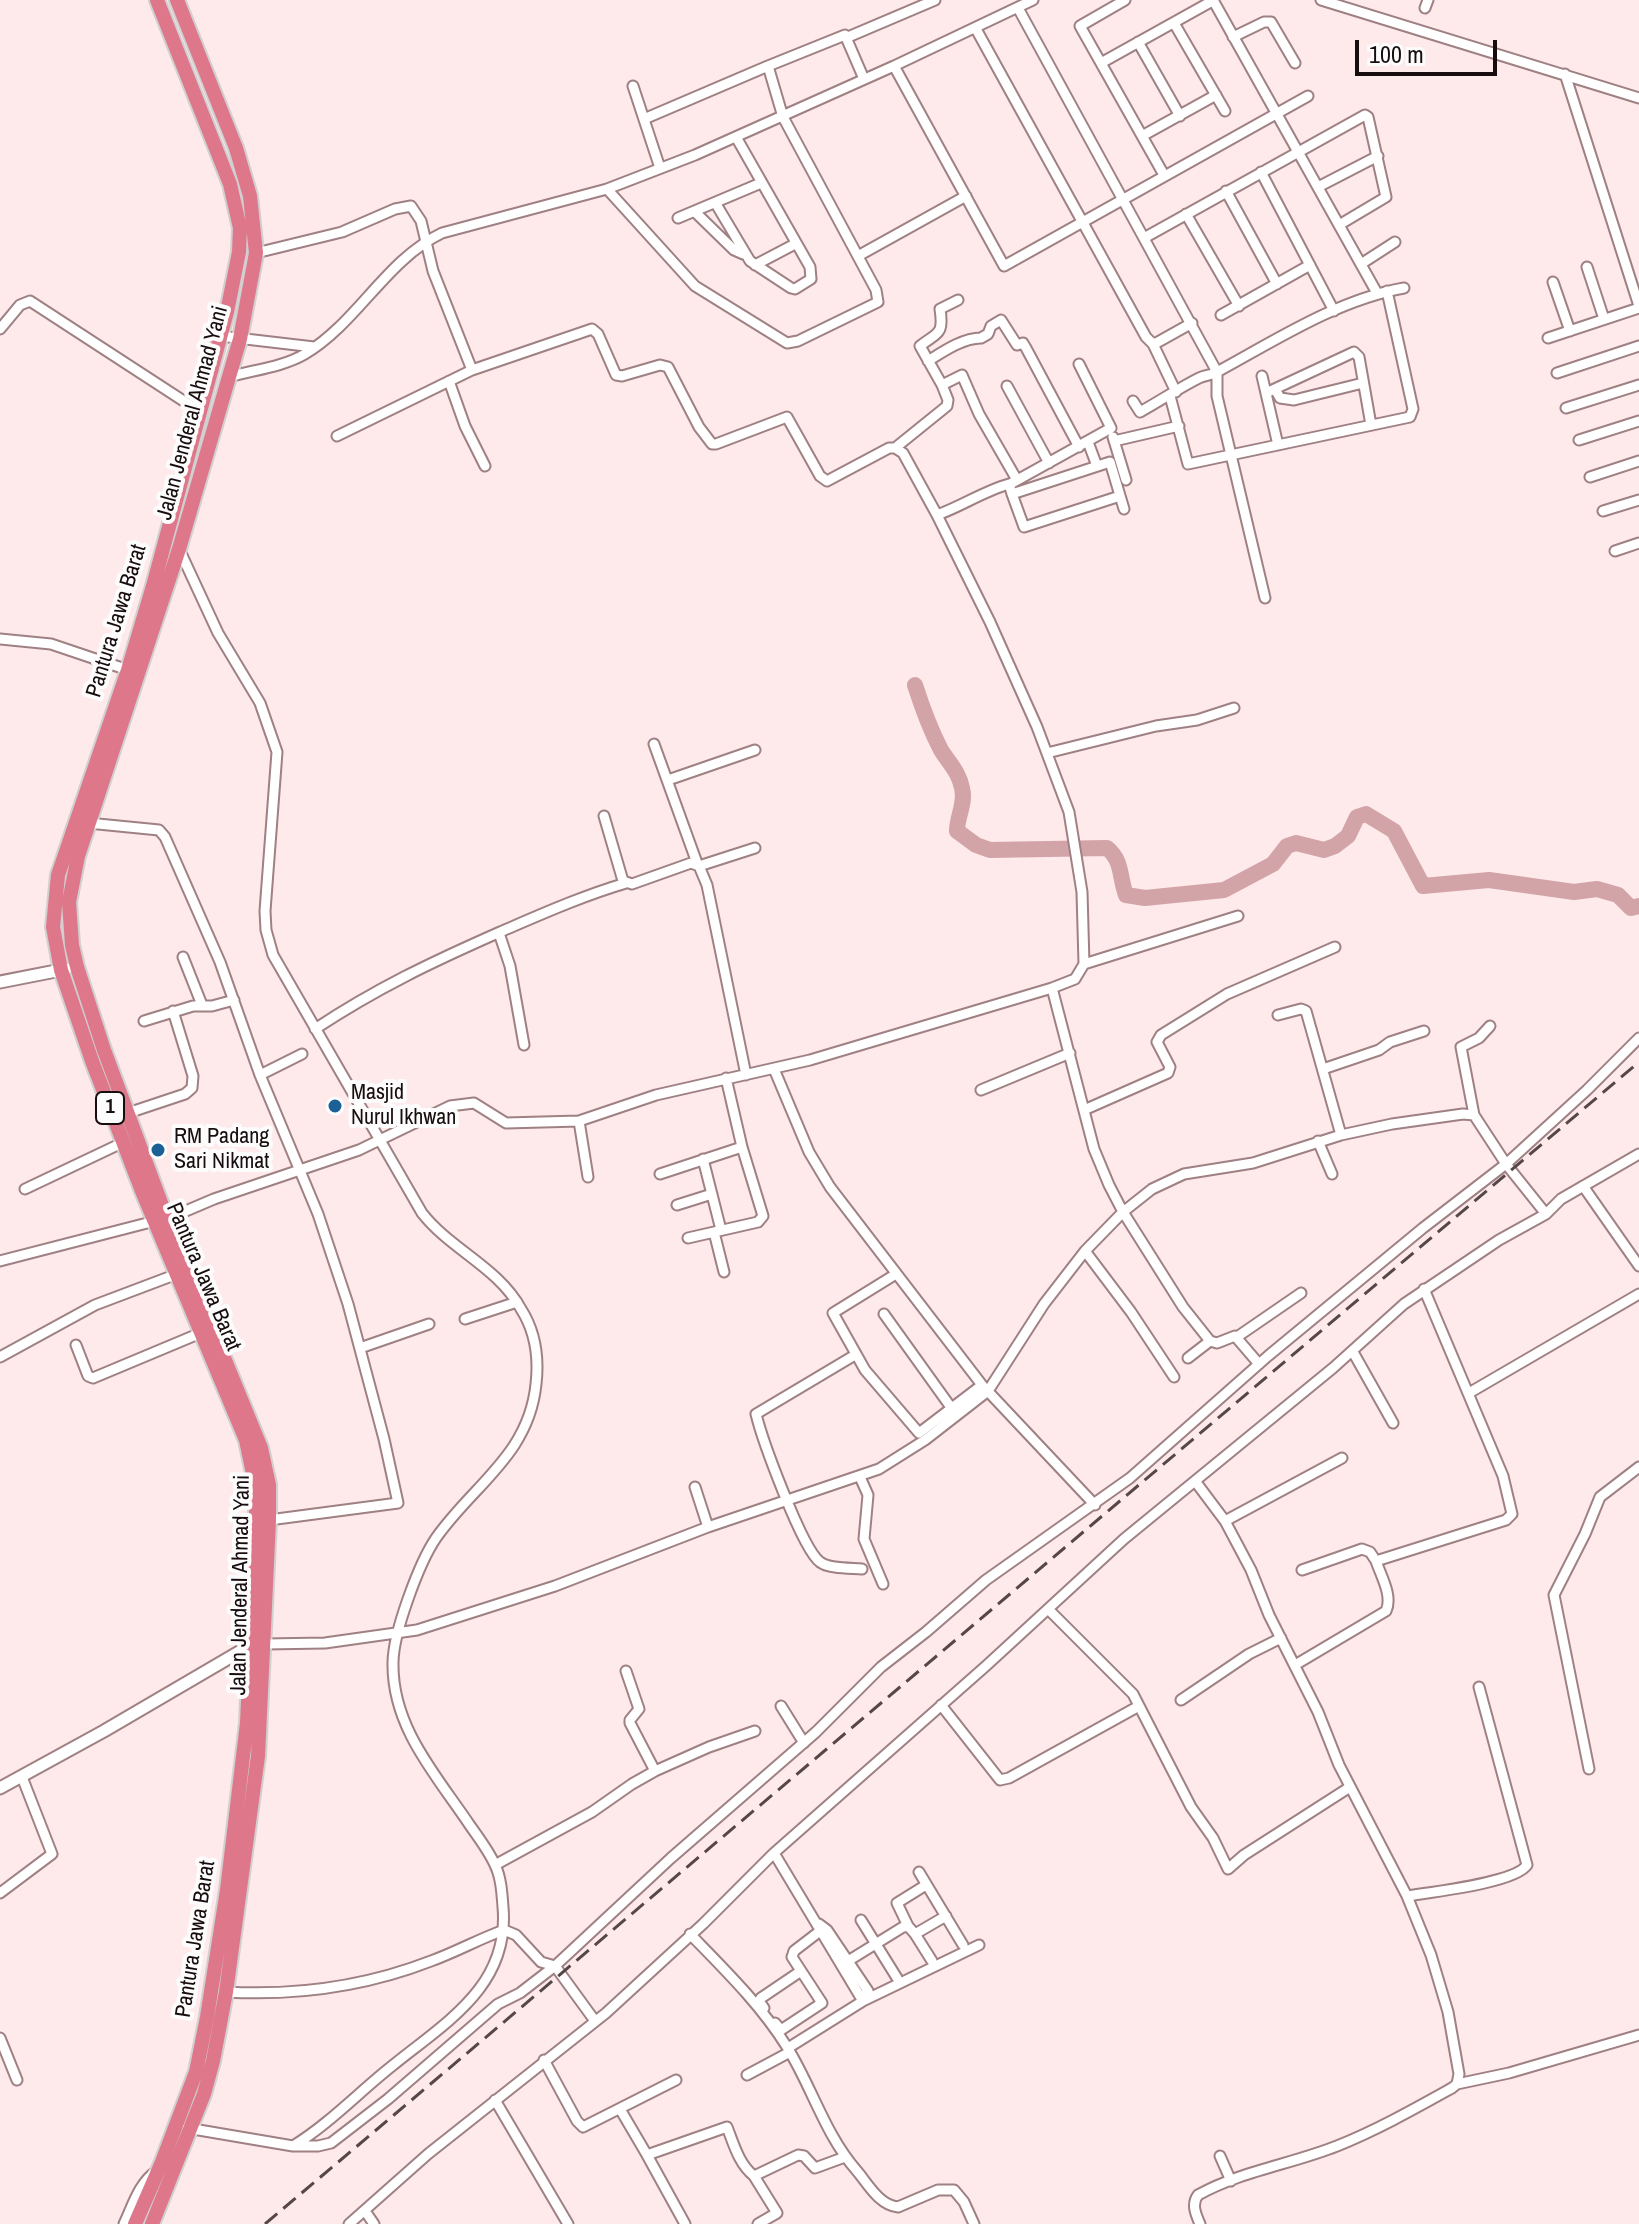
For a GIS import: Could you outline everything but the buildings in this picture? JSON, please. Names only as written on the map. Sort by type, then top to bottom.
[{"type":"highway","name":"Pantura Jawa Barat","points":[[135,2224],[183,2127],[196,2072],[210,2003],[258,1644],[253,1467],[239,1420],[177,1274],[161,1220],[124,1142],[61,970],[53,927],[58,875],[128,670],[153,586],[220,336],[239,252],[237,208],[157,0]]},
{"type":"highway","name":"Jalan Jenderal Ahmad Yani","points":[[177,0],[239,160],[250,196],[256,253],[240,339],[179,549],[88,823],[69,902],[77,967],[161,1220],[261,1448],[269,1485],[269,1520],[258,1644],[258,1756],[226,1992],[209,2076],[183,2127]]},
{"type":"highway","name":"1","points":[[152,2224],[166,2166]]},
{"type":"street","points":[[644,119],[840,35],[848,37],[935,0]]},
{"type":"street","points":[[229,377],[287,362],[314,347],[344,323],[380,283],[426,240],[607,189],[783,117],[1033,0]]},
{"type":"street","points":[[1125,0],[1080,26],[1164,175]]},
{"type":"street","points":[[976,29],[1146,337],[1153,344],[1173,394],[1188,464],[1410,417],[1413,413],[1382,292],[1361,264],[1213,0],[1101,63]]},
{"type":"street","points":[[1321,0],[1639,98]]},
{"type":"street","points":[[1018,8],[1217,372],[1217,396],[1265,598]]},
{"type":"street","points":[[1233,37],[1271,22],[1295,63]]},
{"type":"street","points":[[1174,23],[1225,111]]},
{"type":"street","points":[[848,37],[864,79]]},
{"type":"street","points":[[1138,42],[1180,116]]},
{"type":"street","points":[[607,189],[695,286],[787,343],[798,341],[878,302],[879,296],[783,117],[768,66]]},
{"type":"street","points":[[894,66],[1004,266],[1308,96]]},
{"type":"street","points":[[1548,338],[1639,307],[1565,74]]},
{"type":"street","points":[[633,86],[660,168]]},
{"type":"street","points":[[1142,136],[1216,95]]},
{"type":"street","points":[[1144,238],[1365,115],[1378,156],[1386,197],[1339,225]]},
{"type":"street","points":[[716,204],[745,254],[755,265],[791,288],[802,286],[811,279],[812,272],[736,137]]},
{"type":"street","points":[[1318,187],[1378,156]]},
{"type":"street","points":[[1261,172],[1334,311]]},
{"type":"street","points":[[678,218],[761,183]]},
{"type":"street","points":[[1226,191],[1277,284]]},
{"type":"street","points":[[858,256],[966,196]]},
{"type":"street","points":[[256,253],[342,232],[411,206],[418,213],[433,271],[472,370]]},
{"type":"street","points":[[695,212],[734,250],[745,254]]},
{"type":"street","points":[[1186,214],[1239,306]]},
{"type":"street","points":[[1361,264],[1395,242]]},
{"type":"street","points":[[755,265],[795,244]]},
{"type":"street","points":[[1221,315],[1310,265]]},
{"type":"street","points":[[1587,267],[1604,319]]},
{"type":"street","points":[[1553,282],[1570,331]]},
{"type":"street","points":[[1133,401],[1140,412],[1247,353],[1334,311],[1382,292],[1404,288]]},
{"type":"street","points":[[895,448],[947,406],[942,385],[920,346],[938,335],[942,328],[940,309],[958,300]]},
{"type":"street","points":[[0,329],[20,305],[30,301],[199,411]]},
{"type":"street","points":[[928,361],[952,347],[976,337],[981,338],[1001,320],[1017,345],[1023,343],[1097,466]]},
{"type":"street","points":[[1153,344],[1192,323]]},
{"type":"street","points":[[0,1261],[161,1220],[330,1161],[466,1102],[479,1105],[506,1123],[579,1121],[656,1095],[774,1069],[1052,988],[1075,979],[1084,964],[1082,892],[1069,812],[990,622],[903,453],[889,448],[827,481],[820,476],[787,417],[712,444],[699,427],[668,367],[660,365],[616,375],[598,334],[592,329],[472,370],[337,436]]},
{"type":"street","points":[[220,336],[314,347]]},
{"type":"street","points":[[1557,373],[1639,346]]},
{"type":"street","points":[[1271,391],[1354,352],[1359,357],[1371,425]]},
{"type":"street","points":[[1013,486],[1111,428],[1079,364]]},
{"type":"street","points":[[942,385],[962,375],[1013,486],[1024,527],[1120,496]]},
{"type":"street","points":[[1262,376],[1271,391],[1280,398],[1294,400],[1363,383]]},
{"type":"street","points":[[449,381],[465,426],[485,466]]},
{"type":"street","points":[[1566,408],[1639,385]]},
{"type":"street","points":[[1007,386],[1049,463]]},
{"type":"street","points":[[1271,391],[1278,445]]},
{"type":"street","points":[[1579,440],[1639,421]]},
{"type":"street","points":[[1126,480],[1112,437],[1179,426]]},
{"type":"street","points":[[1590,477],[1639,461]]},
{"type":"street","points":[[937,515],[995,488],[1110,462],[1124,509]]},
{"type":"street","points":[[1603,511],[1639,500]]},
{"type":"street","points":[[1615,551],[1639,543]]},
{"type":"street","points":[[179,549],[218,633],[260,703],[277,752],[266,890],[266,930],[273,955],[422,1213],[433,1228],[489,1270],[517,1302],[529,1324],[538,1373],[534,1408],[526,1427],[506,1459],[435,1540],[422,1564],[398,1635],[393,1662],[394,1679],[414,1745],[495,1865],[503,1899],[504,1930],[500,1952],[491,1972],[462,2009],[293,2146]]},
{"type":"street","points":[[0,639],[51,644],[128,670]]},
{"type":"street","points":[[1047,753],[1156,726],[1197,720],[1234,708]]},
{"type":"street","points":[[654,744],[707,885],[746,1075]]},
{"type":"street","points":[[668,780],[755,750]]},
{"type":"street","points":[[604,816],[626,883]]},
{"type":"street","points":[[88,823],[163,832],[234,1000],[260,1075],[318,1214],[360,1348],[398,1503],[269,1520]]},
{"type":"street","points":[[315,1029],[386,985],[585,895],[632,884],[691,863],[698,865],[755,848]]},
{"type":"street","points":[[1084,964],[1238,916]]},
{"type":"street","points":[[499,933],[510,966],[524,1045]]},
{"type":"street","points":[[1084,1110],[1168,1073],[1170,1067],[1157,1042],[1161,1035],[1227,994],[1335,947]]},
{"type":"street","points":[[183,957],[202,1005]]},
{"type":"street","points":[[0,982],[77,967]]},
{"type":"street","points":[[1052,988],[1099,1164],[1123,1212],[1183,1307],[1210,1341],[1217,1343],[1237,1337],[1301,1293]]},
{"type":"street","points":[[144,1021],[173,1011],[234,1000]]},
{"type":"street","points":[[1278,1015],[1305,1009],[1341,1135]]},
{"type":"street","points":[[128,1113],[185,1094],[192,1088],[193,1076],[173,1011]]},
{"type":"street","points":[[1490,1026],[1479,1038],[1461,1046],[1474,1115],[1506,1164],[1546,1214]]},
{"type":"street","points":[[1323,1069],[1424,1031]]},
{"type":"street","points":[[183,2127],[293,2146],[331,2143],[388,2099],[498,2004],[520,1993],[555,1966],[671,1858],[804,1743],[864,1682],[986,1580],[1095,1505],[1147,1464],[1259,1364],[1423,1228],[1506,1164],[1639,1038]]},
{"type":"street","points":[[981,1090],[1070,1053]]},
{"type":"street","points":[[260,1075],[302,1054]]},
{"type":"street","points":[[774,1069],[819,1171],[985,1388],[1095,1505]]},
{"type":"street","points":[[688,1238],[758,1222],[763,1216],[742,1147],[726,1078]]},
{"type":"street","points":[[0,1788],[258,1644],[325,1643],[398,1635],[461,1618],[555,1586],[708,1527],[860,1477],[896,1460],[985,1388],[1085,1251],[1123,1212],[1152,1189],[1184,1174],[1253,1163],[1341,1135],[1428,1118],[1474,1115]]},
{"type":"street","points":[[579,1121],[588,1177]]},
{"type":"street","points":[[1318,1141],[1332,1174]]},
{"type":"street","points":[[25,1189],[124,1142]]},
{"type":"street","points":[[660,1174],[742,1147]]},
{"type":"street","points":[[349,2224],[428,2154],[595,2021],[774,1853],[1049,1610],[1124,1539],[1353,1352],[1404,1304],[1499,1240],[1546,1214],[1561,1199],[1639,1154]]},
{"type":"street","points":[[703,1159],[712,1194],[724,1272]]},
{"type":"street","points":[[1583,1186],[1639,1266]]},
{"type":"street","points":[[677,1205],[712,1194]]},
{"type":"street","points":[[1085,1251],[1174,1377]]},
{"type":"street","points":[[0,1357],[95,1305],[177,1274]]},
{"type":"street","points":[[896,1274],[833,1313],[855,1355],[922,1437]]},
{"type":"street","points":[[1376,1561],[1510,1517],[1512,1507],[1503,1476],[1424,1289]]},
{"type":"street","points":[[1469,1393],[1639,1294]]},
{"type":"street","points":[[465,1319],[517,1302]]},
{"type":"street","points":[[884,1314],[954,1412]]},
{"type":"street","points":[[360,1348],[429,1324]]},
{"type":"street","points":[[76,1345],[88,1376],[93,1378],[203,1332]]},
{"type":"street","points":[[1237,1337],[1259,1364]]},
{"type":"street","points":[[1188,1358],[1210,1341]]},
{"type":"street","points":[[1353,1352],[1393,1423]]},
{"type":"street","points":[[855,1355],[756,1414],[786,1500],[817,1559],[828,1565],[862,1569]]},
{"type":"street","points":[[1225,1521],[1342,1458]]},
{"type":"street","points":[[1589,1769],[1554,1595],[1576,1554],[1600,1497],[1639,1467]]},
{"type":"street","points":[[860,1477],[869,1500],[864,1518],[864,1539],[883,1584]]},
{"type":"street","points":[[1195,1481],[1225,1521],[1251,1570],[1350,1787],[1407,1896],[1431,1955],[1448,2012],[1459,2074],[1457,2084]]},
{"type":"street","points":[[695,1487],[708,1527]]},
{"type":"street","points":[[1295,1665],[1386,1611],[1389,1604],[1376,1561],[1370,1552],[1362,1549],[1302,1570]]},
{"type":"street","points":[[1049,1610],[1095,1659],[1124,1683],[1228,1869],[1244,1855],[1350,1787]]},
{"type":"street","points":[[1181,1700],[1249,1654],[1281,1638]]},
{"type":"street","points":[[626,1671],[639,1703],[639,1709],[630,1723],[655,1771]]},
{"type":"street","points":[[1407,1896],[1465,1887],[1518,1874],[1527,1865],[1479,1687]]},
{"type":"street","points":[[941,1705],[1000,1780],[1009,1778],[1139,1706]]},
{"type":"street","points":[[781,1706],[804,1743]]},
{"type":"street","points":[[495,1865],[592,1812],[655,1771],[755,1731]]},
{"type":"street","points":[[0,1893],[52,1854],[22,1777]]},
{"type":"street","points":[[774,1853],[845,1964],[876,1944],[946,1916]]},
{"type":"street","points":[[919,1872],[963,1945]]},
{"type":"street","points":[[926,1885],[897,1903],[932,1961]]},
{"type":"street","points":[[861,1920],[897,1978]]},
{"type":"street","points":[[821,1927],[794,1951],[792,1957],[829,2015]]},
{"type":"street","points":[[226,1992],[293,1994],[358,1985],[431,1961],[504,1930],[516,1935],[541,1962],[555,1966],[595,2021]]},
{"type":"street","points":[[690,1934],[751,2000],[789,2050],[845,2157],[879,2197],[898,2207],[938,2190],[954,2190],[964,2202],[974,2224]]},
{"type":"street","points":[[747,2075],[863,2001],[979,1945]]},
{"type":"street","points":[[801,1971],[761,1998],[760,2003],[781,2030],[822,2003]]},
{"type":"street","points":[[1200,2224],[1195,2212],[1195,2198],[1205,2191],[1336,2146],[1457,2084],[1509,2073],[1639,2035]]},
{"type":"street","points":[[0,2038],[17,2080]]},
{"type":"street","points":[[544,2060],[583,2127],[676,2080]]},
{"type":"street","points":[[495,2100],[568,2224]]},
{"type":"street","points":[[620,2109],[685,2224]]},
{"type":"street","points":[[647,2155],[727,2127],[744,2167],[754,2176],[777,2213],[758,2224]]},
{"type":"street","points":[[754,2176],[798,2155],[804,2156],[815,2168],[845,2157]]},
{"type":"street","points":[[1220,2156],[1231,2181]]},
{"type":"street","points":[[125,2224],[141,2188],[150,2176],[166,2166]]},
{"type":"street","points":[[365,2211],[374,2224]]},
{"type":"waterway","points":[[915,685],[937,742],[961,782],[963,799],[957,831],[976,845],[990,850],[1107,848],[1118,864],[1126,895],[1145,898],[1224,890],[1273,864],[1287,846],[1296,843],[1324,850],[1335,846],[1348,836],[1357,817],[1366,814],[1394,831],[1423,886],[1489,880],[1574,892],[1597,889],[1618,895],[1631,908],[1639,906]]},
{"type":"railway","points":[[265,2224],[1639,1062]]},
{"type":"place","name":"Masjid Nurul Ikhwan","points":[[335,1106]]},
{"type":"place","name":"RM Padang Sari Nikmat","points":[[158,1150]]}]
